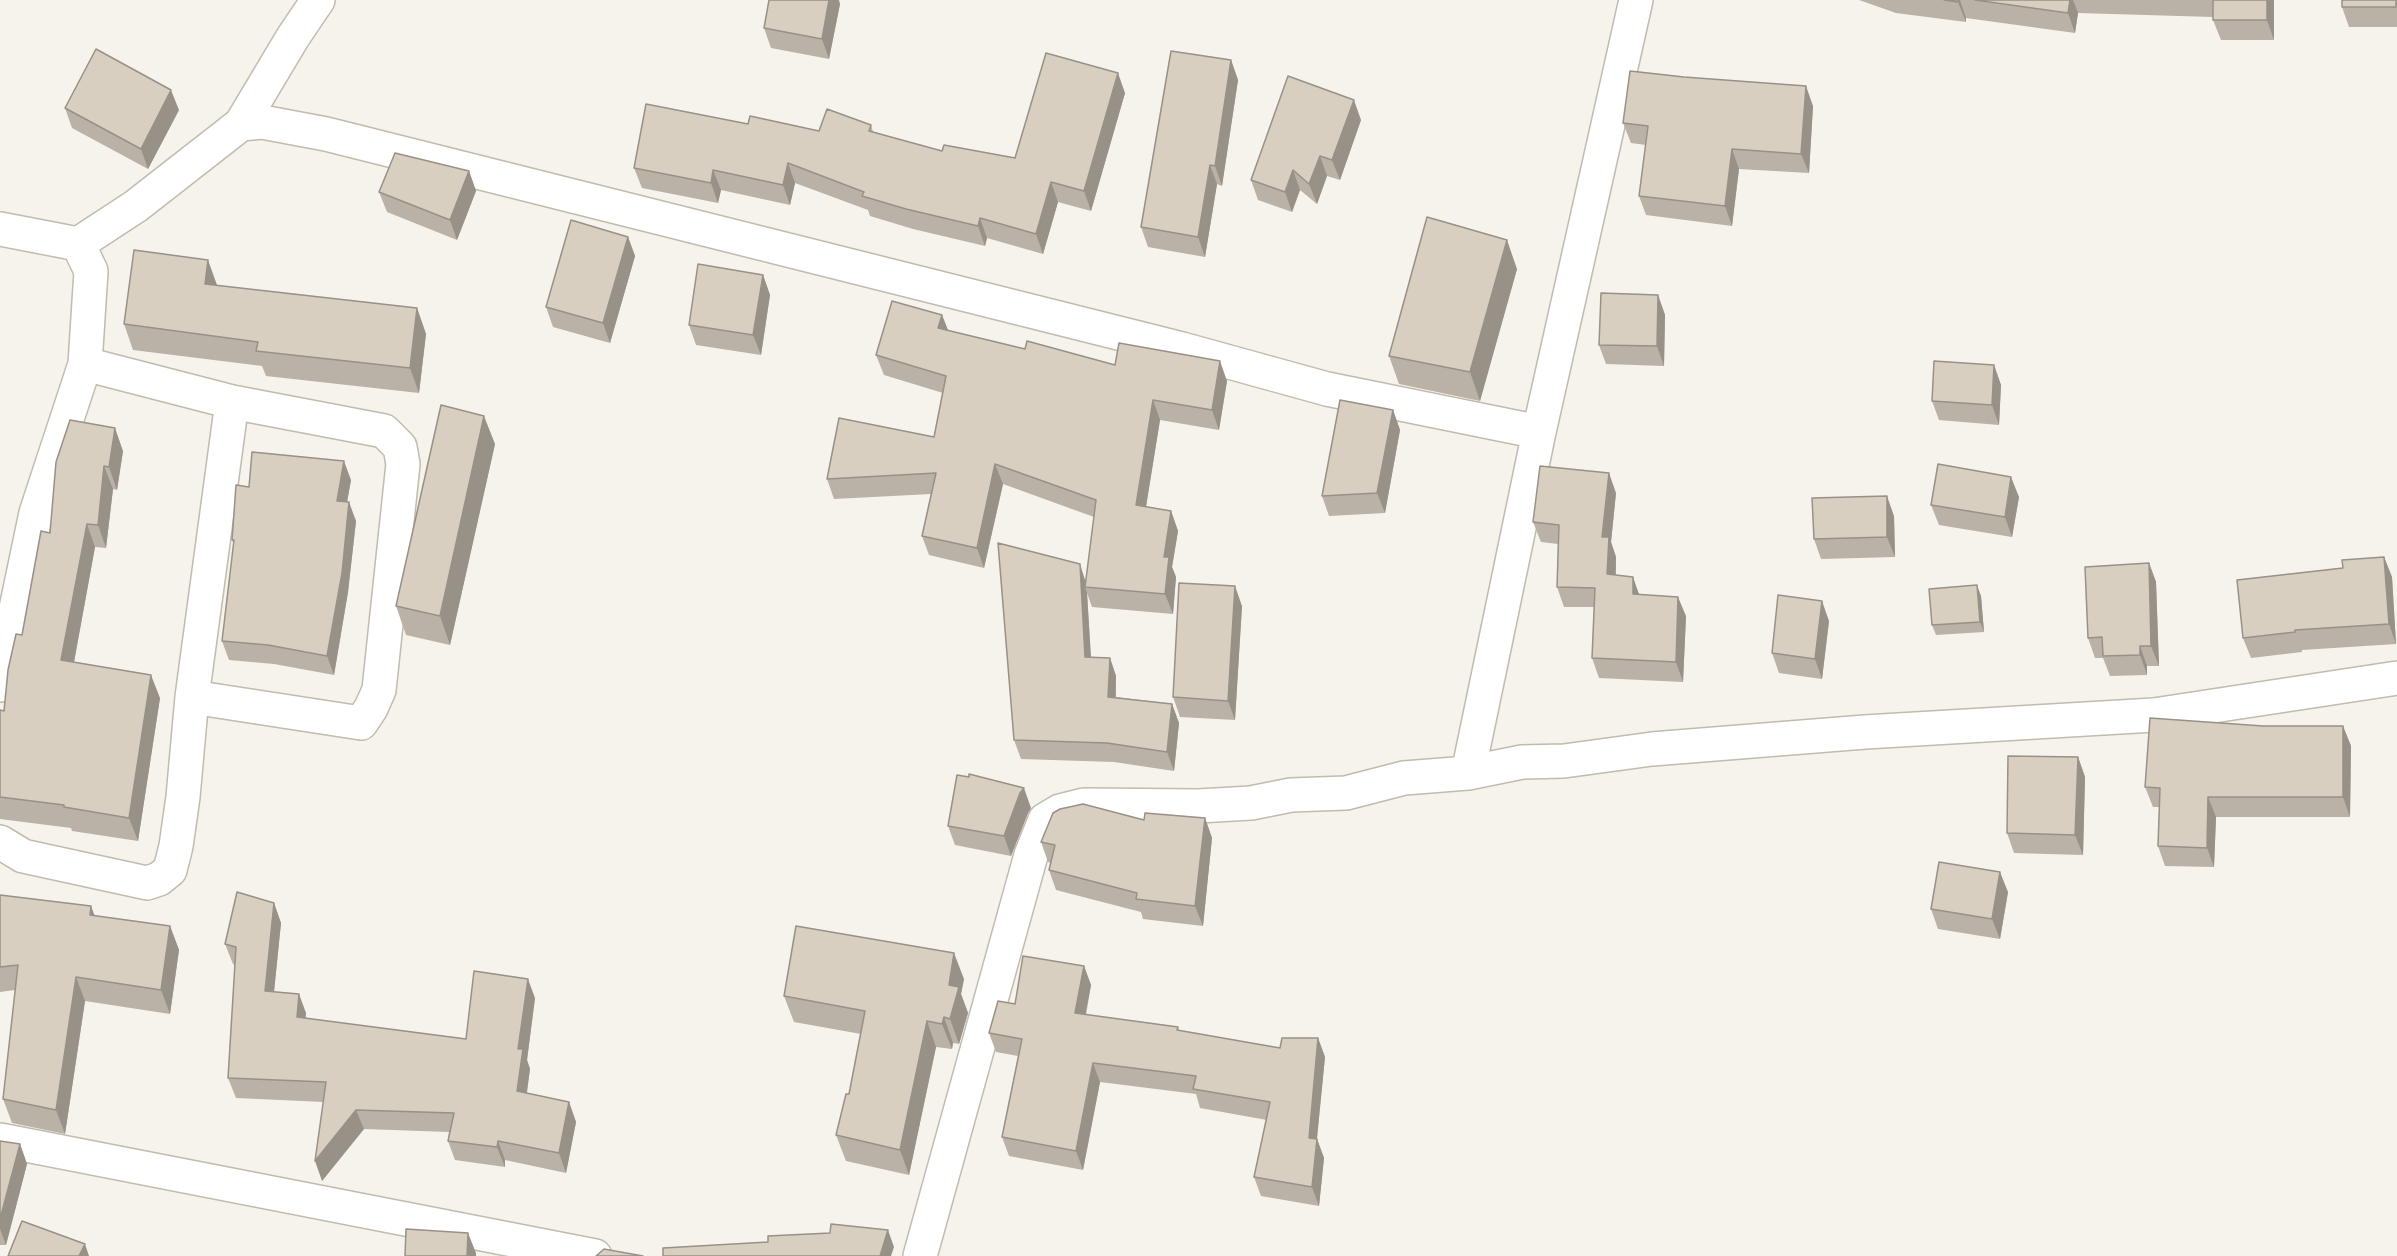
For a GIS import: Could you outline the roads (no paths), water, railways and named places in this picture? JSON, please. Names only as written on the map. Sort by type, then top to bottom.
[{"type":"street","points":[[0,229],[78,244],[135,206],[241,124],[293,36],[318,0]]},
{"type":"street","points":[[1468,773],[1539,432],[1636,0]]},
{"type":"street","points":[[241,124],[262,122],[326,134],[1182,348],[1327,388],[1539,432]]},
{"type":"street","points":[[0,686],[36,513],[85,364],[91,271],[78,244]]},
{"type":"street","points":[[85,364],[232,402],[384,431],[400,447],[404,464],[379,690],[361,723],[192,697]]},
{"type":"street","points":[[0,842],[23,856],[147,883],[159,879],[170,870],[183,797],[192,697],[232,402]]},
{"type":"street","points":[[920,1256],[1031,855],[1045,820],[1060,811],[1084,806],[1198,806],[1251,802],[1291,795],[1346,793],[1404,778],[1468,773],[1522,762],[1564,761],[1652,749],[1864,732],[2154,715],[2397,678]]},
{"type":"street","points":[[0,1140],[581,1255]]}]
